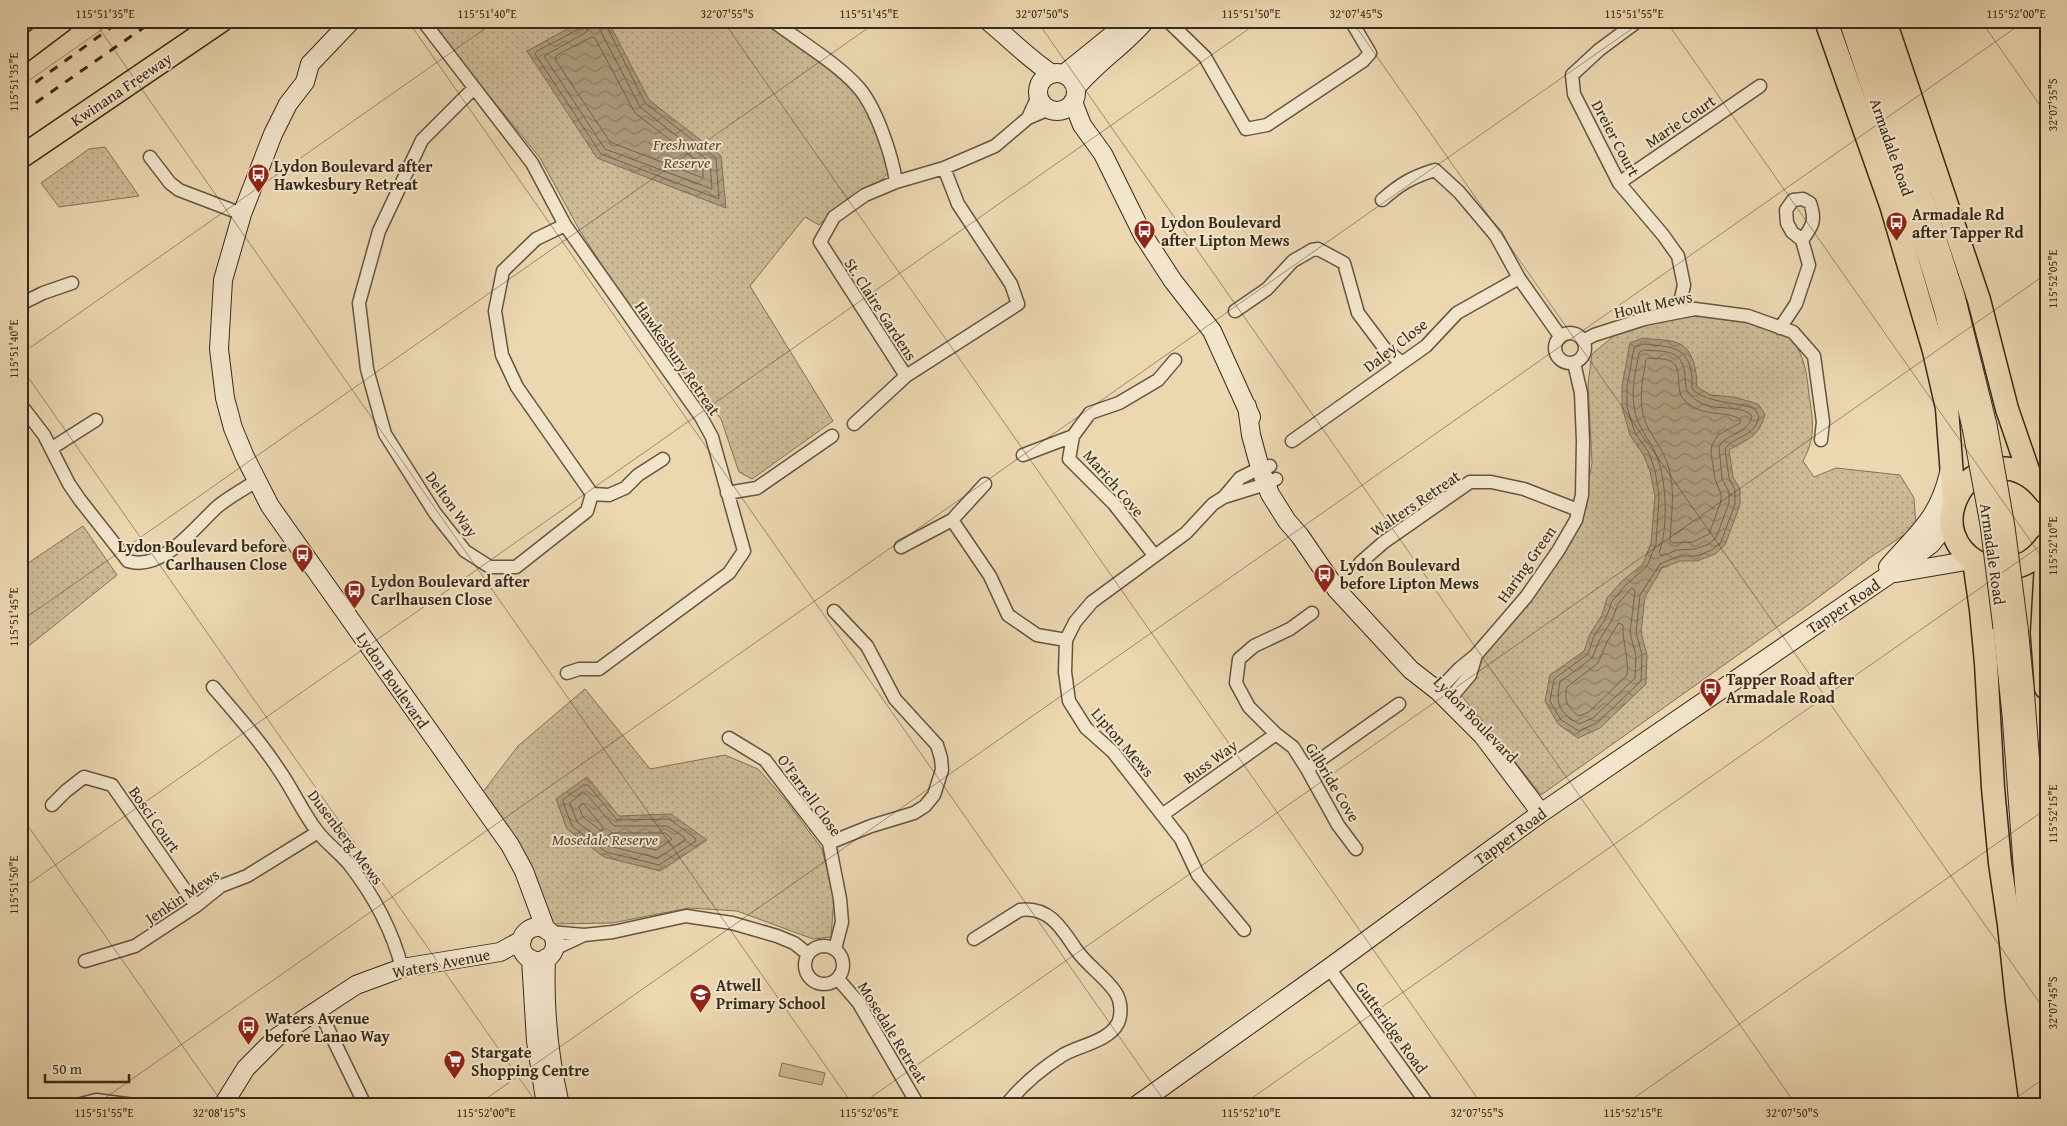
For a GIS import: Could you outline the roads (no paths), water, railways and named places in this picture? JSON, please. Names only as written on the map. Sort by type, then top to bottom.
[{"type":"highway","points":[[21,52],[62,21]]},
{"type":"highway","name":"Kwinana Freeway","points":[[21,157],[221,21]]},
{"type":"highway","name":"Armadale Road","points":[[1826,21],[1891,205],[1919,297],[1947,408],[1954,534],[1961,548],[1973,560]]},
{"type":"highway","name":"Armadale Road","points":[[1884,21],[1977,293],[2007,409],[2040,485]]},
{"type":"highway","points":[[1953,511],[1961,489],[1972,478],[1985,471],[2000,468],[2016,470],[2040,485]]},
{"type":"highway","points":[[1973,560],[1985,567],[1999,570],[2014,569],[2028,564],[2046,546]]},
{"type":"highway","points":[[1973,560],[1981,610],[1986,664],[1999,855],[2010,925],[2017,1001],[2031,1105]]},
{"type":"highway","points":[[2046,563],[2042,633],[2046,688]]},
{"type":"main road","name":"Armadale Road","points":[[1849,21],[1930,264],[1979,426]]},
{"type":"main road","name":"Armadale Road","points":[[1866,21],[1955,296],[1979,426],[1990,524],[2024,687],[2046,975]]},
{"type":"main road","name":"Armadale Road","points":[[2011,628],[2012,715],[2041,1105]]},
{"type":"street","name":"Lydon Boulevard","points":[[351,21],[310,64],[305,82],[288,104],[273,134],[242,214],[223,280],[219,349],[225,398],[233,428],[256,481],[270,506],[471,790],[496,822],[524,871],[534,901],[537,944],[536,1041],[546,1105]]},
{"type":"street","name":"Hawkesbury Retreat","points":[[423,21],[532,163],[565,225],[701,418],[712,437],[744,551],[729,573],[599,669],[579,669],[567,673]]},
{"type":"street","points":[[773,21],[846,76],[864,95],[871,105],[894,165],[896,182]]},
{"type":"street","points":[[988,21],[1015,43],[1057,92]]},
{"type":"street","points":[[1057,92],[1126,21]]},
{"type":"street","points":[[1057,92],[1094,68],[1136,32],[1145,21]]},
{"type":"street","points":[[1168,21],[1205,57],[1246,128],[1267,126],[1364,61],[1370,53],[1351,21]]},
{"type":"street","name":"Dreier Court","points":[[1638,21],[1599,50],[1572,75],[1574,94],[1619,182],[1678,256],[1684,284],[1678,312]]},
{"type":"street","name":"Marie Court","points":[[1619,182],[1760,86]]},
{"type":"street","name":"Delton Way","points":[[474,88],[422,140],[379,231],[359,303],[367,368],[385,434],[435,513],[465,551],[490,567],[516,567],[587,511],[592,494]]},
{"type":"street","name":"Lydon Boulevard","points":[[1057,92],[1103,154],[1143,235],[1173,281],[1212,332],[1247,406],[1251,435],[1287,522],[1300,536],[1337,590],[1389,645],[1417,661],[1495,744],[1546,809]]},
{"type":"street","name":"St. Claire Gardens","points":[[944,168],[958,204],[1011,284],[1018,304],[906,376],[820,242],[834,217],[865,196],[896,182],[944,168],[994,146],[1057,92]]},
{"type":"street","points":[[150,157],[170,183],[179,190],[242,214]]},
{"type":"street","points":[[1382,200],[1397,187],[1413,177],[1435,170],[1459,192],[1496,236],[1519,278],[1560,336]]},
{"type":"street","points":[[565,225],[536,238],[503,271],[494,311],[502,355],[517,387],[592,494],[609,495],[625,488],[638,475],[663,459]]},
{"type":"street","points":[[1780,328],[1796,304],[1809,265],[1802,240]]},
{"type":"street","points":[[1235,310],[1268,289],[1293,261],[1312,250],[1318,249],[1344,263],[1358,313],[1385,348],[1402,363]]},
{"type":"street","name":"Daley Close","points":[[1292,440],[1426,346],[1457,313],[1519,278]]},
{"type":"street","points":[[21,304],[43,293],[72,283]]},
{"type":"street","name":"Hoult Mews","points":[[1583,341],[1594,335],[1644,319],[1695,309],[1748,316],[1793,332],[1814,356],[1823,422],[1821,440]]},
{"type":"street","points":[[1569,333],[1578,336],[1583,341],[1585,351],[1580,359],[1574,363],[1562,362],[1557,357],[1554,346],[1560,336],[1569,333]]},
{"type":"street","name":"Marich Cove","points":[[1154,555],[1114,504],[1069,459],[1073,436],[1090,413],[1119,403],[1158,380],[1175,360]]},
{"type":"street","name":"Haring Green","points":[[1446,692],[1460,668],[1476,655],[1532,590],[1576,520],[1582,495],[1583,441],[1581,393],[1574,363]]},
{"type":"street","points":[[854,424],[906,376]]},
{"type":"street","points":[[21,404],[36,422],[52,448],[69,484],[128,561],[138,564],[150,562],[161,556],[176,546],[218,507],[256,481]]},
{"type":"street","points":[[52,448],[96,420]]},
{"type":"street","points":[[727,493],[757,488],[832,436]]},
{"type":"street","points":[[1023,455],[1073,436]]},
{"type":"street","points":[[1871,586],[1917,536],[1935,512],[1944,492],[1950,467]]},
{"type":"street","name":"Lipton Mews","points":[[1244,930],[1198,875],[1180,839],[1162,815],[1113,752],[1086,728],[1069,701],[1065,672],[1066,640],[1075,622],[1092,602],[1186,532],[1213,504],[1268,474]]},
{"type":"street","name":"Walters Retreat","points":[[1360,563],[1384,542],[1470,482],[1492,482],[1524,489],[1578,510]]},
{"type":"street","points":[[901,547],[952,520],[985,484]]},
{"type":"street","name":"Tapper Road","points":[[1137,1105],[1329,968],[1546,809],[1931,544],[1953,511]]},
{"type":"street","points":[[952,520],[990,576],[1008,615],[1037,635],[1066,640]]},
{"type":"street","name":"Tapper Road","points":[[1888,575],[1928,566],[1973,560]]},
{"type":"street","points":[[829,843],[871,826],[914,813],[925,806],[934,795],[942,770],[937,745],[895,699],[867,646],[834,611]]},
{"type":"street","name":"Gilbride Cove","points":[[1312,613],[1290,629],[1254,646],[1239,659],[1236,683],[1249,707],[1276,734],[1293,746],[1338,825],[1356,849]]},
{"type":"street","name":"Dusenberg Mews","points":[[213,686],[254,734],[283,775],[318,832],[348,863],[385,918],[395,942],[402,968]]},
{"type":"street","points":[[1307,768],[1399,704]]},
{"type":"street","name":"Buss Way","points":[[1162,815],[1276,734]]},
{"type":"street","name":"O'Farrell Close","points":[[729,738],[765,760],[829,843],[840,899],[842,922],[836,949]]},
{"type":"street","name":"Bosci Court","points":[[52,805],[84,777],[112,785],[196,906]]},
{"type":"street","name":"Jenkin Mews","points":[[84,961],[135,946],[196,906],[221,886],[247,876],[318,832]]},
{"type":"street","points":[[974,939],[1020,910],[1034,909],[1043,911],[1066,934],[1077,952],[1104,979],[1119,1001],[1121,1014],[1118,1024],[1110,1032],[1098,1040],[1064,1055],[1036,1074],[1006,1105]]},
{"type":"street","points":[[537,944],[584,935],[613,932],[686,916],[732,923],[777,936],[794,943],[808,954]]},
{"type":"street","name":"Lydon Boulevard","points":[[537,944],[546,999],[555,1085],[560,1105]]},
{"type":"street","name":"Waters Avenue","points":[[223,1105],[246,1068],[277,1037],[318,1008],[356,985],[402,968],[537,944]]},
{"type":"street","points":[[821,946],[836,949],[842,956],[844,964],[838,979],[825,984],[812,979],[806,970],[805,963],[808,954],[814,948],[821,946]]},
{"type":"street","name":"Gutteridge Road","points":[[1329,968],[1428,1105]]},
{"type":"street","name":"Mosedale Retreat","points":[[838,979],[858,1002],[918,1105]]},
{"type":"street","points":[[318,1008],[365,1105]]},
{"type":"street","points":[[77,1105],[96,1100],[134,1105]]},
{"type":"water","points":[[582,21],[608,21],[649,100],[721,156],[726,208],[597,158],[527,51]]},
{"type":"water","points":[[1643,338],[1670,341],[1683,346],[1688,350],[1694,362],[1697,387],[1711,395],[1734,397],[1758,404],[1765,414],[1760,428],[1752,437],[1729,450],[1733,477],[1740,489],[1740,505],[1725,545],[1715,554],[1697,561],[1680,561],[1662,568],[1645,597],[1641,632],[1647,655],[1646,684],[1600,728],[1578,738],[1558,724],[1545,701],[1550,675],[1584,651],[1590,634],[1602,615],[1607,598],[1622,581],[1643,564],[1651,543],[1655,496],[1650,471],[1643,454],[1630,435],[1622,407],[1622,386],[1630,343]]},
{"type":"water","points":[[587,777],[619,816],[671,814],[707,840],[660,871],[604,857],[567,829],[556,799]]},
{"type":"railway","points":[[21,93],[120,21]]},
{"type":"railway","points":[[21,113],[153,21]]},
{"type":"place","name":"Lydon Boulevard after Hawkesbury Retreat","points":[[258,194]]},
{"type":"place","name":"Armadale Rd after Tapper Rd","points":[[1896,242]]},
{"type":"place","name":"Lydon Boulevard after Lipton Mews","points":[[1145,250]]},
{"type":"place","name":"Lydon Boulevard before Carlhausen Close","points":[[303,574]]},
{"type":"place","name":"Lydon Boulevard before Lipton Mews","points":[[1324,593]]},
{"type":"place","name":"Lydon Boulevard after Carlhausen Close","points":[[355,609]]},
{"type":"place","name":"Tapper Road after Armadale Road","points":[[1710,707]]},
{"type":"place","name":"Atwell Primary School","points":[[700,1013]]},
{"type":"place","name":"Waters Avenue before Lanao Way","points":[[249,1046]]},
{"type":"place","name":"Stargate Shopping Centre","points":[[455,1080]]},
{"type":"park label","name":"Freshwater Reserve","points":[[687,153]]},
{"type":"park label","name":"Mosedale Reserve","points":[[605,839]]}]
